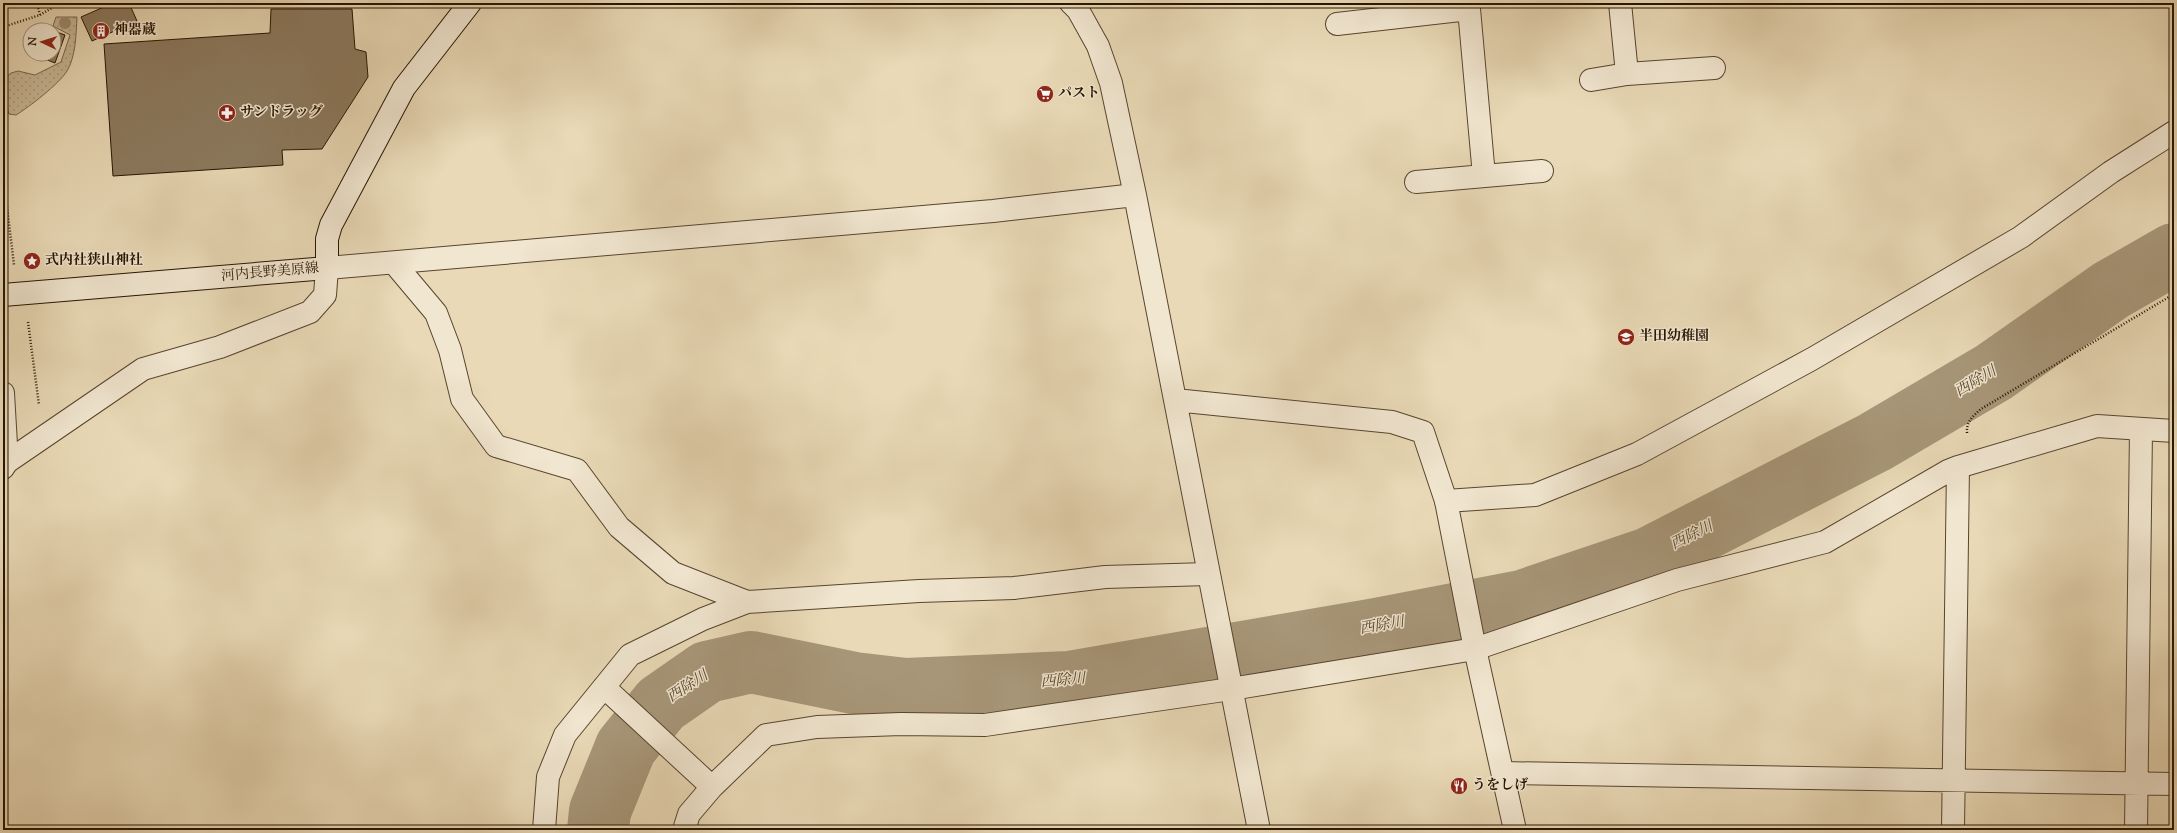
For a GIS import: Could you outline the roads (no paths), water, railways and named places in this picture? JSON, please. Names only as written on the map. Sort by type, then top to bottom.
[{"type":"street","name":"河内長野美原線","points":[[3,295],[327,268],[325,254],[331,225],[382,128],[404,88],[470,3]]},
{"type":"street","points":[[1071,3],[1078,10],[1098,46],[1111,83],[1135,195],[1229,683],[1259,830]]},
{"type":"street","points":[[1620,3],[1627,74]]},
{"type":"street","points":[[1337,24],[1410,9],[1469,9],[1484,176]]},
{"type":"street","points":[[1591,80],[1627,74],[1714,68]]},
{"type":"street","points":[[1446,501],[1534,495],[1637,454],[1812,359],[2021,236],[2111,172],[2174,132]]},
{"type":"street","points":[[1416,182],[1542,171]]},
{"type":"street","points":[[4,464],[143,369],[220,347],[310,312],[325,295],[327,268],[993,211],[1135,195]]},
{"type":"street","points":[[394,262],[436,313],[450,350],[462,400],[496,446],[578,470],[619,527],[673,573],[747,602]]},
{"type":"street","points":[[3,393],[4,464]]},
{"type":"street","points":[[1175,400],[1392,422],[1423,432],[1446,501],[1475,649],[1515,830]]},
{"type":"street","points":[[684,830],[689,814],[708,783],[766,735],[816,727],[901,724],[985,725],[1229,683],[1475,649],[1677,580],[1825,542],[1948,471],[1967,465],[2097,426],[2174,431]]},
{"type":"street","points":[[2136,830],[2141,429]]},
{"type":"street","points":[[1953,830],[1967,465]]},
{"type":"street","points":[[544,830],[548,777],[565,735],[608,690],[630,656],[703,619],[747,602],[919,591],[1014,588],[1105,577],[1208,574]]},
{"type":"street","points":[[608,690],[708,783]]},
{"type":"street","points":[[1503,773],[2174,784]]},
{"type":"waterway","name":"西除川","points":[[598,830],[600,811],[626,747],[661,704],[707,672],[751,662],[854,683],[906,689],[1069,682],[1376,629],[1522,601],[1649,558],[1875,442],[1994,372],[2111,290],[2174,254]]},
{"type":"place","name":"神器蔵","points":[[101,31]]},
{"type":"place","name":"パスト","points":[[1045,94]]},
{"type":"place","name":"サンドラッグ","points":[[227,113]]},
{"type":"place","name":"式内社狭山神社","points":[[32,261]]},
{"type":"place","name":"半田幼稚園","points":[[1626,337]]},
{"type":"place","name":"うをしげ","points":[[1459,786]]}]
